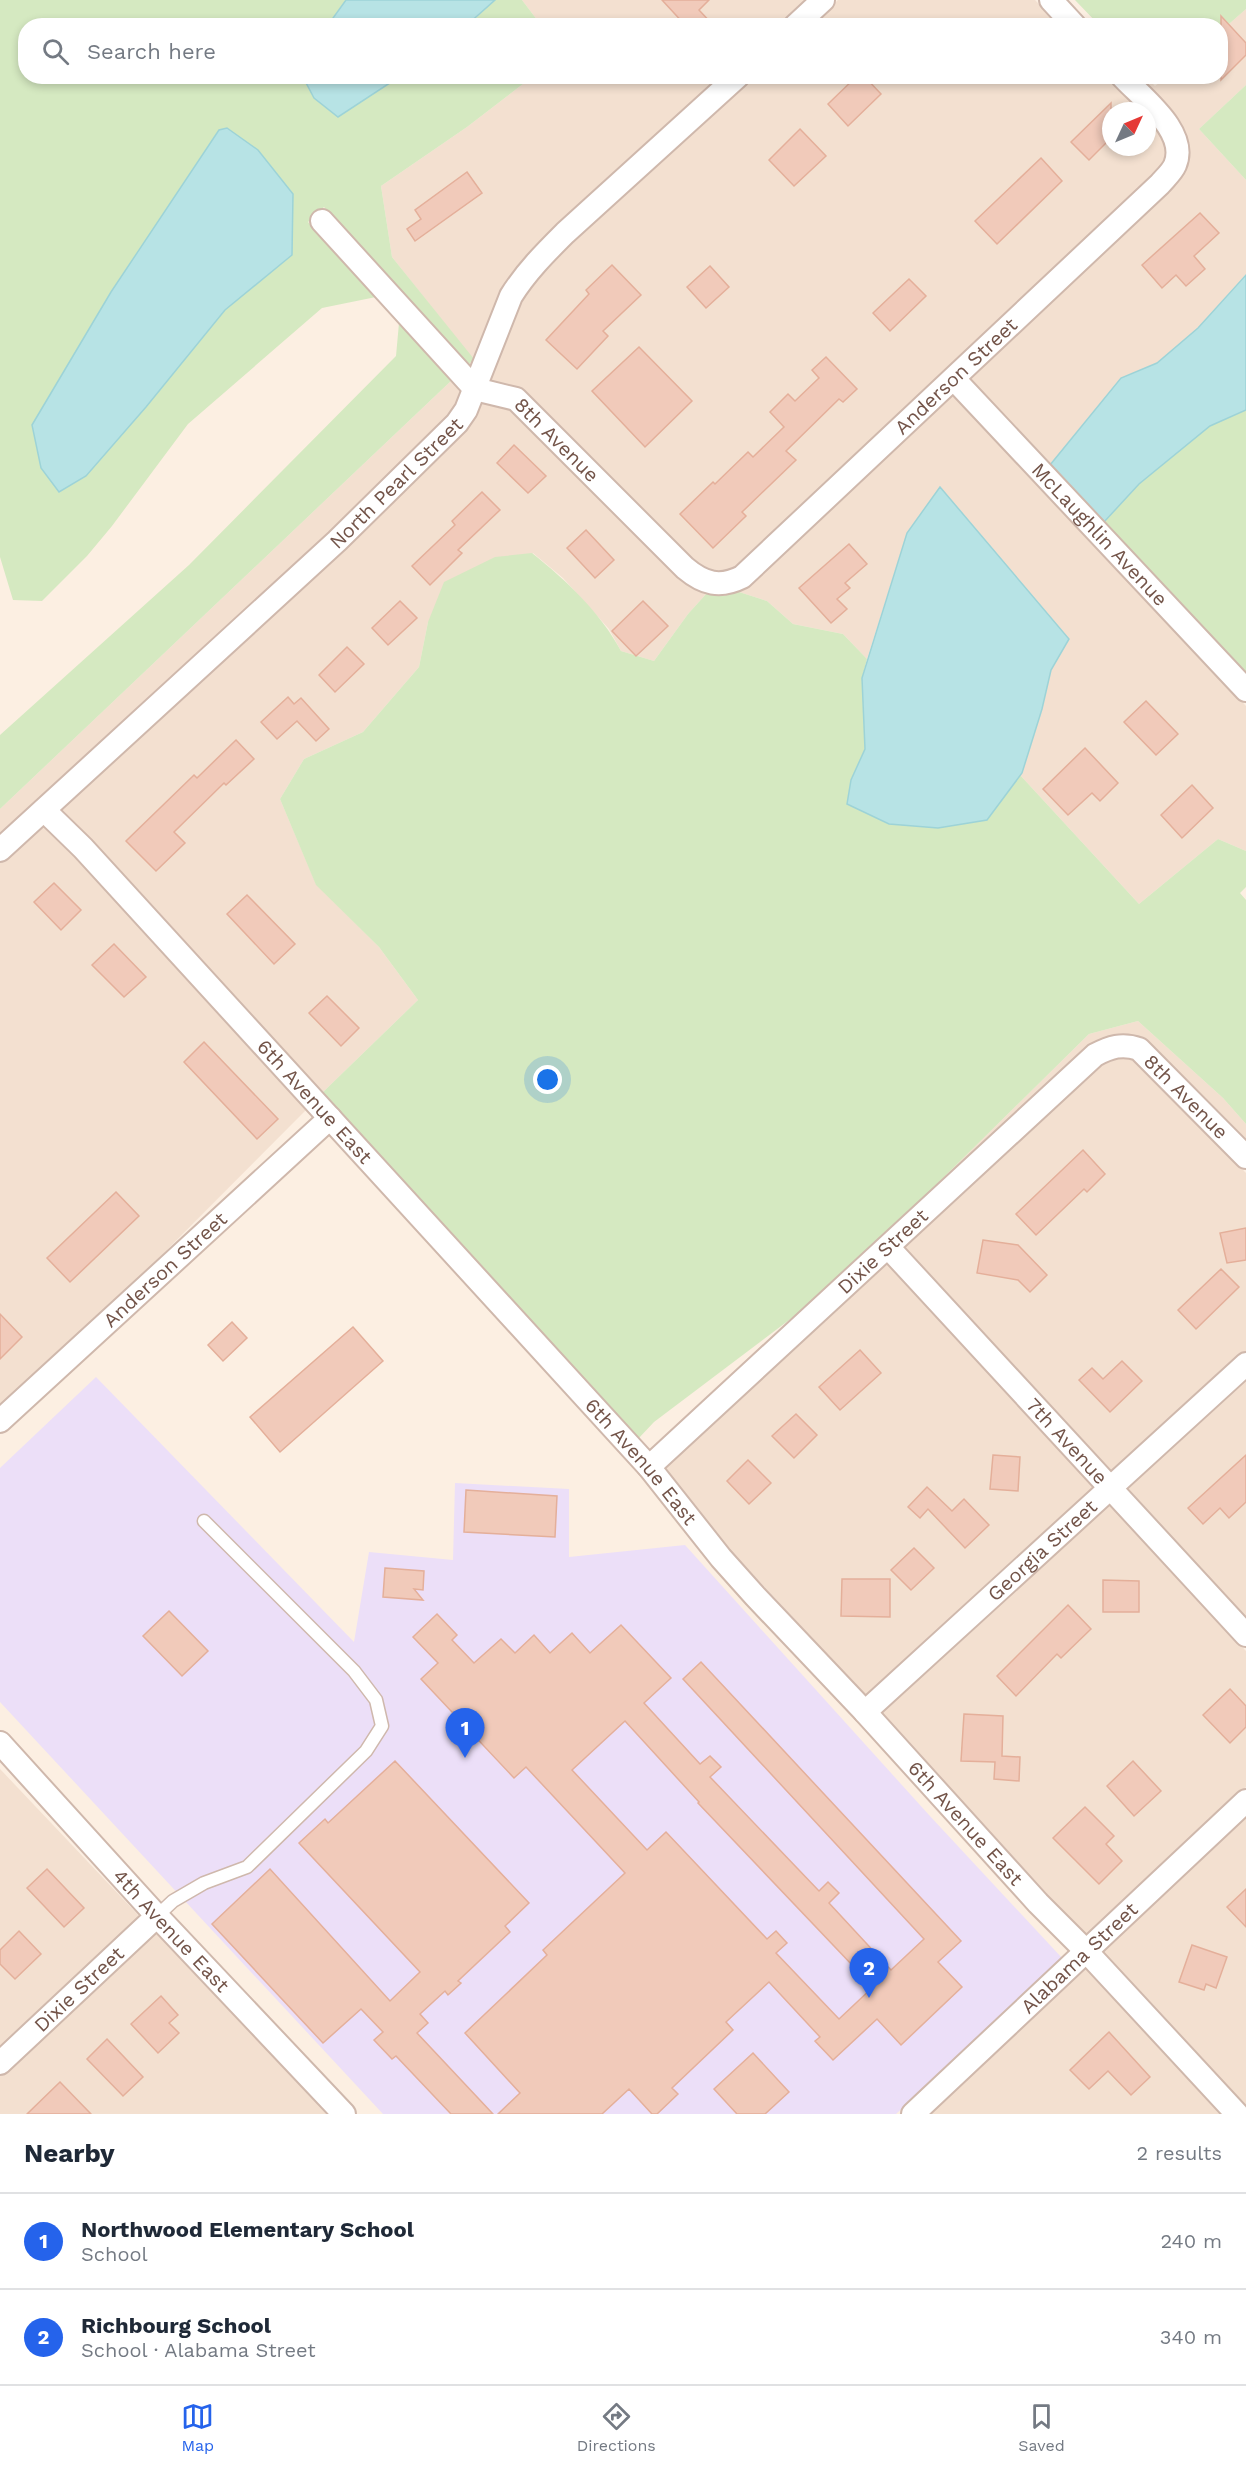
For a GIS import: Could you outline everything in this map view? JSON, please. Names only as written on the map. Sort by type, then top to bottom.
[{"type":"street","points":[[804,18],[824,0]]},
{"type":"street","points":[[1051,0],[1068,18]]},
{"type":"street","name":"North Pearl Street","points":[[0,850],[337,541],[457,423],[466,410],[511,296],[539,258],[729,84]]},
{"type":"street","name":"Anderson Street","points":[[719,584],[728,584],[742,577],[1160,184],[1174,166],[1178,152],[1173,130],[1130,84]]},
{"type":"street","points":[[322,221],[474,388]]},
{"type":"street","name":"McLaughlin Avenue","points":[[954,379],[1246,690]]},
{"type":"street","name":"8th Avenue","points":[[474,388],[516,399],[685,568],[698,579],[719,584]]},
{"type":"street","name":"6th Avenue East","points":[[44,810],[83,848],[649,1467],[728,1565],[865,1712],[1030,1895],[1086,1951],[1237,2114]]},
{"type":"street","name":"Dixie Street","points":[[649,1467],[1095,1055],[1111,1046],[1122,1046]]},
{"type":"street","name":"8th Avenue","points":[[1122,1046],[1139,1049],[1246,1157]]},
{"type":"street","name":"Anderson Street","points":[[0,1421],[330,1118]]},
{"type":"street","name":"7th Avenue","points":[[888,1247],[1246,1635]]},
{"type":"street","name":"Georgia Street","points":[[865,1712],[1246,1364]]},
{"type":"street","name":"4th Avenue East","points":[[0,1743],[157,1916],[344,2114]]},
{"type":"street","name":"Alabama Street","points":[[913,2114],[1246,1801]]},
{"type":"street","name":"Dixie Street","points":[[0,2063],[157,1916]]},
{"type":"lane","points":[[157,1916],[173,1901],[204,1883],[247,1867],[366,1751],[382,1726],[376,1700],[354,1671],[204,1521]]},
{"type":"shaded area","points":[[522,0],[809,0],[790,18],[536,18]]},
{"type":"shaded area","points":[[838,0],[1035,0],[1052,18],[819,18]]},
{"type":"shaded area","points":[[1246,9],[1246,85],[1199,129],[1246,180],[1246,275],[1198,328],[1157,363],[1121,378],[1050,465],[968,378],[1188,161],[1190,143],[1188,143],[1181,123],[1145,84],[1155,86],[1158,84],[1228,84],[1228,25]]},
{"type":"shaded area","points":[[523,84],[716,84],[558,226],[472,369],[468,365],[473,359],[392,257],[381,186],[467,127]]},
{"type":"shaded area","points":[[745,84],[1114,84],[1131,102],[1102,102],[1102,156],[1156,156],[1156,129],[1163,137],[1167,148],[1165,162],[1153,178],[737,568],[721,573],[704,569],[693,560],[524,391],[488,381],[520,300],[527,288],[572,240]]},
{"type":"shaded area","points":[[452,380],[462,392],[449,417],[331,534],[0,837],[0,809]]},
{"type":"shaded area","points":[[952,394],[1246,706],[1246,851],[1218,839],[1139,904],[1020,775],[1042,709],[1051,670],[1069,639],[940,487],[907,533],[867,659],[843,634],[793,624],[767,601],[736,591]]},
{"type":"shaded area","points":[[480,401],[510,408],[678,576],[690,587],[707,593],[688,614],[654,661],[621,651],[609,629],[563,578],[533,553],[428,622],[419,667],[363,732],[304,759],[280,799],[316,884],[379,947],[418,1000],[322,1093],[91,840],[59,809]]},
{"type":"shaded area","points":[[42,824],[75,855],[307,1109],[119,1298],[0,1407],[0,863]]},
{"type":"shaded area","points":[[1138,1021],[1223,1098],[1246,1124],[1246,1141],[1147,1041],[1134,1035],[1112,1036],[1089,1047],[874,1246],[1089,1034]]},
{"type":"shaded area","points":[[1127,1056],[1156,1080],[1246,1173],[1246,1351],[1113,1472],[903,1247],[1100,1063],[1112,1057]]},
{"type":"shaded area","points":[[886,1261],[1096,1487],[867,1697],[730,1550],[663,1467]]},
{"type":"shaded area","points":[[96,1377],[354,1642],[369,1552],[453,1560],[455,1483],[569,1489],[569,1557],[685,1545],[929,1815],[1063,1959],[896,2114],[383,2114],[0,1702],[0,1468]]},
{"type":"shaded area","points":[[1246,1377],[1246,1618],[1126,1486]]},
{"type":"shaded area","points":[[1109,1502],[1246,1651],[1246,1787],[1087,1937],[1046,1895],[880,1711]]},
{"type":"shaded area","points":[[0,1769],[141,1918],[0,2049]]},
{"type":"shaded area","points":[[1246,1814],[1246,2107],[1101,1951]]},
{"type":"shaded area","points":[[155,1931],[328,2114],[0,2114],[0,2076]]},
{"type":"shaded area","points":[[1084,1966],[1222,2114],[927,2114]]},
{"type":"green space","points":[[0,0],[346,0],[333,18],[18,18],[18,84],[307,84],[314,98],[338,117],[388,84],[523,84],[467,127],[381,186],[392,257],[474,359],[468,365],[324,207],[308,222],[376,297],[322,308],[188,424],[112,526],[87,556],[42,601],[13,600],[0,557]],"holes":[[[219,130],[292,255],[225,310],[86,476],[59,492],[32,425],[111,292]]]},
{"type":"green space","points":[[495,0],[522,0],[536,18],[476,18]]},
{"type":"green space","points":[[1075,0],[1246,0],[1246,9],[1228,25],[1228,18],[1092,18]]},
{"type":"green space","points":[[1246,85],[1246,180],[1199,129]]},
{"type":"green space","points":[[399,323],[452,380],[0,809],[0,735],[189,565],[396,356]]},
{"type":"green space","points":[[1246,410],[1246,674],[1104,522],[1139,484],[1210,426]]},
{"type":"green space","points":[[532,553],[593,610],[621,651],[654,661],[688,614],[707,593],[724,596],[736,591],[767,601],[793,624],[843,634],[867,659],[862,678],[865,749],[851,780],[847,804],[889,824],[987,820],[1020,775],[1139,904],[1218,839],[1246,851],[1246,887],[1240,893],[1246,900],[1246,1124],[1223,1098],[1138,1021],[1089,1034],[874,1246],[805,1308],[654,1422],[638,1439],[322,1093],[418,1000],[379,947],[316,885],[280,799],[304,759],[363,732],[419,667],[428,622],[444,582],[495,557]]},
{"type":"water","points":[[346,0],[495,0],[475,18],[333,18]]},
{"type":"water","points":[[307,84],[388,84],[338,117],[314,98]]},
{"type":"water","points":[[227,128],[258,150],[293,194],[292,255],[225,310],[86,476],[59,492],[41,468],[32,425],[111,292],[219,130]]},
{"type":"water","points":[[1246,275],[1246,410],[1210,426],[1139,484],[1104,522],[1050,465],[1121,378],[1157,363],[1198,328]]},
{"type":"water","points":[[940,487],[1069,639],[1051,670],[1042,709],[1022,773],[987,820],[938,828],[889,824],[847,804],[851,780],[865,749],[862,678],[907,533]]},
{"type":"building","points":[[662,0],[709,0],[699,10],[706,18],[679,18]]},
{"type":"building","points":[[1228,24],[1246,43],[1246,55],[1228,73]]},
{"type":"building","points":[[849,84],[872,84],[881,94],[848,126],[828,104]]},
{"type":"building","points":[[1102,112],[1102,147],[1089,160],[1071,142]]},
{"type":"building","points":[[800,129],[826,156],[794,186],[769,160]]},
{"type":"building","points":[[1041,158],[1062,181],[997,244],[975,221]]},
{"type":"building","points":[[467,172],[482,193],[415,241],[407,229],[421,219],[415,210]]},
{"type":"building","points":[[1200,213],[1219,233],[1194,256],[1205,269],[1186,286],[1176,275],[1162,288],[1142,265]]},
{"type":"building","points":[[612,265],[641,295],[603,331],[608,336],[577,369],[546,340],[589,294],[586,290]]},
{"type":"building","points":[[710,266],[729,287],[706,308],[687,287]]},
{"type":"building","points":[[909,279],[926,296],[890,331],[873,313]]},
{"type":"building","points":[[639,347],[692,401],[645,447],[592,391]]},
{"type":"building","points":[[826,357],[857,389],[843,402],[839,399],[786,451],[796,460],[742,512],[746,516],[713,548],[680,514],[748,452],[753,457],[784,427],[770,412],[788,394],[795,401],[819,378],[812,370]]},
{"type":"building","points":[[514,445],[546,476],[528,493],[497,463]]},
{"type":"building","points":[[482,492],[500,510],[458,550],[462,553],[430,585],[412,566],[455,525],[452,521]]},
{"type":"building","points":[[586,530],[614,560],[595,578],[567,548]]},
{"type":"building","points":[[849,544],[867,564],[845,583],[850,588],[837,599],[847,609],[831,623],[799,588]]},
{"type":"building","points":[[400,601],[417,618],[388,645],[372,628]]},
{"type":"building","points":[[643,601],[668,626],[636,656],[612,631]]},
{"type":"building","points":[[347,647],[364,664],[335,692],[319,675]]},
{"type":"building","points":[[288,697],[294,704],[301,698],[329,729],[316,741],[297,721],[277,739],[261,722]]},
{"type":"building","points":[[1146,701],[1178,734],[1156,755],[1124,722]]},
{"type":"building","points":[[236,740],[254,759],[226,785],[224,783],[174,832],[185,843],[156,871],[126,841],[194,775],[197,778]]},
{"type":"building","points":[[1085,748],[1118,783],[1100,801],[1092,793],[1068,815],[1043,789]]},
{"type":"building","points":[[1192,785],[1213,808],[1182,838],[1161,815]]},
{"type":"building","points":[[54,883],[81,910],[61,930],[34,902]]},
{"type":"building","points":[[247,895],[295,944],[274,964],[227,914]]},
{"type":"building","points":[[114,944],[146,977],[124,997],[92,965]]},
{"type":"building","points":[[327,996],[359,1028],[341,1046],[309,1013]]},
{"type":"building","points":[[204,1042],[278,1119],[257,1139],[184,1062]]},
{"type":"building","points":[[1083,1150],[1105,1174],[1087,1192],[1084,1189],[1036,1235],[1016,1214]]},
{"type":"building","points":[[116,1192],[139,1216],[70,1282],[47,1258]]},
{"type":"building","points":[[1246,1228],[1246,1260],[1227,1263],[1220,1233]]},
{"type":"building","points":[[983,1240],[1018,1245],[1047,1275],[1030,1292],[1018,1280],[977,1273]]},
{"type":"building","points":[[1221,1269],[1239,1287],[1196,1329],[1178,1310]]},
{"type":"building","points":[[0,1314],[22,1337],[0,1359]]},
{"type":"building","points":[[232,1322],[247,1338],[223,1361],[208,1345]]},
{"type":"building","points":[[353,1327],[383,1361],[280,1452],[250,1417]]},
{"type":"building","points":[[860,1350],[881,1373],[840,1410],[819,1387]]},
{"type":"building","points":[[1122,1361],[1142,1381],[1110,1412],[1079,1380],[1092,1368],[1103,1379]]},
{"type":"building","points":[[796,1414],[817,1435],[794,1458],[772,1436]]},
{"type":"building","points":[[993,1455],[1020,1457],[1018,1491],[990,1489]]},
{"type":"building","points":[[1246,1455],[1246,1502],[1229,1518],[1220,1508],[1203,1524],[1188,1508]]},
{"type":"building","points":[[748,1460],[771,1483],[749,1504],[727,1481]]},
{"type":"building","points":[[927,1487],[952,1511],[964,1499],[989,1525],[965,1548],[928,1509],[920,1518],[908,1507]]},
{"type":"building","points":[[466,1490],[557,1496],[555,1537],[464,1532]]},
{"type":"building","points":[[914,1548],[934,1568],[911,1590],[891,1570]]},
{"type":"building","points":[[385,1568],[424,1571],[423,1590],[414,1589],[423,1600],[383,1597]]},
{"type":"building","points":[[842,1579],[890,1579],[890,1617],[841,1616]]},
{"type":"building","points":[[1103,1580],[1139,1581],[1139,1612],[1103,1612]]},
{"type":"building","points":[[1068,1605],[1091,1629],[1061,1658],[1057,1654],[1016,1696],[997,1676]]},
{"type":"building","points":[[169,1611],[208,1651],[182,1676],[143,1636]]},
{"type":"building","points":[[437,1614],[457,1635],[452,1640],[474,1663],[501,1639],[515,1653],[534,1635],[550,1653],[572,1633],[590,1653],[621,1625],[671,1678],[644,1703],[700,1764],[710,1756],[721,1767],[710,1777],[819,1891],[828,1882],[839,1893],[829,1903],[891,1970],[924,1939],[683,1679],[701,1662],[961,1941],[938,1962],[962,1987],[901,2045],[877,2019],[833,2060],[815,2041],[820,2037],[769,1982],[726,2022],[733,2030],[672,2088],[678,2094],[657,2114],[652,2114],[629,2089],[602,2114],[498,2114],[520,2093],[465,2033],[547,1955],[543,1950],[625,1873],[526,1767],[514,1778],[421,1679],[438,1663],[413,1637]],"holes":[[[625,1721],[873,1987],[839,2019],[776,1953],[787,1943],[776,1931],[767,1939],[666,1832],[647,1850],[572,1770]]]},
{"type":"building","points":[[1230,1689],[1246,1706],[1246,1727],[1230,1743],[1203,1715]]},
{"type":"building","points":[[964,1714],[1003,1716],[1002,1756],[1020,1757],[1019,1781],[994,1779],[995,1762],[961,1761]]},
{"type":"building","points":[[395,1761],[529,1903],[505,1926],[510,1932],[458,1981],[461,1983],[448,1995],[445,1991],[420,2014],[428,2023],[417,2033],[493,2114],[451,2114],[396,2056],[392,2059],[374,2040],[383,2032],[361,2009],[323,2043],[212,1924],[270,1869],[390,2001],[420,1972],[299,1843],[325,1819],[328,1823]]},
{"type":"building","points":[[1133,1761],[1161,1791],[1134,1816],[1107,1786]]},
{"type":"building","points":[[1085,1807],[1114,1836],[1106,1844],[1122,1861],[1099,1884],[1053,1838]]},
{"type":"building","points":[[47,1869],[84,1908],[64,1927],[27,1888]]},
{"type":"building","points":[[1246,1889],[1246,1927],[1227,1907]]},
{"type":"building","points":[[19,1931],[41,1954],[15,1979],[0,1964],[0,1950]]},
{"type":"building","points":[[1192,1945],[1227,1957],[1216,1988],[1206,1984],[1204,1990],[1179,1982]]},
{"type":"building","points":[[161,1996],[178,2015],[169,2023],[179,2033],[158,2053],[131,2024]]},
{"type":"building","points":[[1109,2032],[1150,2077],[1131,2095],[1108,2071],[1089,2089],[1070,2070]]},
{"type":"building","points":[[107,2039],[143,2077],[123,2096],[87,2059]]},
{"type":"building","points":[[753,2053],[789,2092],[765,2114],[737,2114],[714,2089]]},
{"type":"building","points":[[60,2082],[91,2114],[27,2114]]},
{"type":"place","name":"Northwood Elementary School","points":[[465,1758]]},
{"type":"place","name":"Richbourg School","points":[[869,1998]]}]
